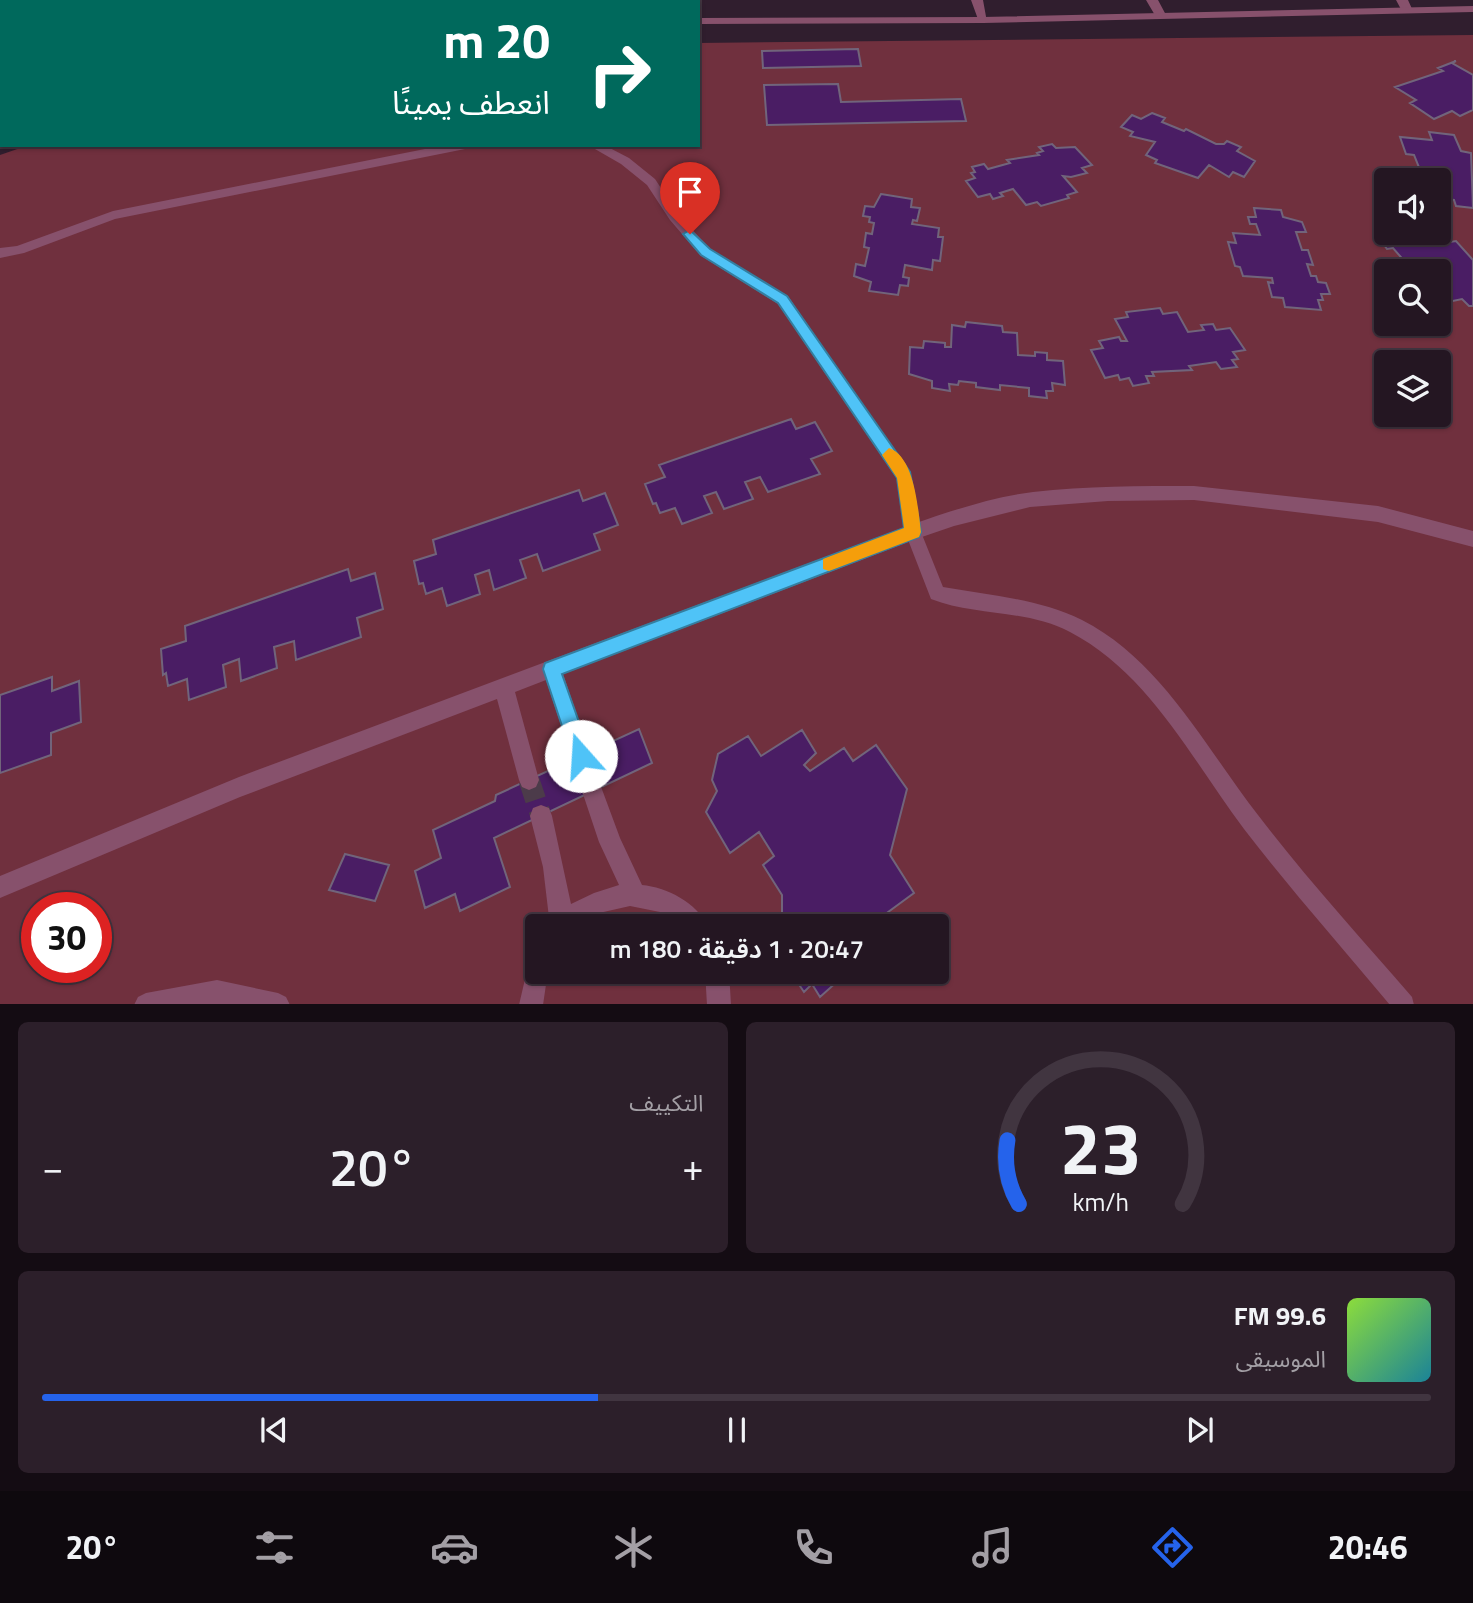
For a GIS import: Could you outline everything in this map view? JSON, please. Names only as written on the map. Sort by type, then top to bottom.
[{"type":"street","points":[[977,0],[983,20]]},
{"type":"street","points":[[1152,0],[1160,15]]},
{"type":"street","points":[[700,21],[983,20],[1405,5],[1473,9]]},
{"type":"street","points":[[0,887],[239,787],[913,532],[954,518],[1030,500],[1108,494],[1194,493],[1378,514],[1473,539]]},
{"type":"street","points":[[552,669],[581,756]]},
{"type":"street","points":[[504,688],[529,780]]},
{"type":"street","points":[[593,791],[610,842],[635,894]]},
{"type":"street","points":[[541,816],[554,867],[560,914]]},
{"type":"street","points":[[577,914],[597,900],[635,894],[657,897],[686,914]]},
{"type":"street","points":[[531,1004],[535,984]]},
{"type":"street","points":[[718,984],[719,1004]]},
{"type":"street","points":[[146,1004],[217,992],[278,1004]]},
{"type":"lane","points":[[0,253],[19,250],[113,215],[455,147]]},
{"type":"lane","points":[[598,147],[625,162],[651,182],[674,217],[705,252],[783,300],[904,477],[913,532],[937,594],[1040,615],[1075,626],[1114,650],[1163,704],[1252,823],[1404,1004]]},
{"type":"shaded area","points":[[1473,35],[1473,1004],[0,1004],[0,155],[23,147],[700,147],[700,43]]},
{"type":"building","points":[[858,49],[861,66],[763,68],[762,51]]},
{"type":"building","points":[[1456,61],[1452,63],[1473,75],[1473,110],[1460,116],[1452,111],[1434,119],[1410,103],[1416,100],[1395,87],[1443,71],[1438,68]]},
{"type":"building","points":[[838,84],[841,102],[961,99],[966,121],[767,125],[764,85]]},
{"type":"building","points":[[1152,113],[1165,118],[1162,122],[1184,131],[1186,129],[1216,144],[1224,144],[1227,141],[1241,147],[1237,151],[1255,161],[1244,177],[1233,172],[1229,177],[1209,165],[1198,178],[1155,163],[1157,160],[1146,155],[1155,142],[1130,136],[1133,132],[1121,127],[1132,115],[1141,119]]},
{"type":"building","points":[[1429,132],[1454,135],[1461,151],[1471,153],[1473,208],[1456,206],[1454,200],[1451,200],[1451,168],[1419,168],[1414,155],[1406,154],[1400,137],[1432,140]]},
{"type":"building","points":[[1052,144],[1056,148],[1075,147],[1092,165],[1082,168],[1087,173],[1063,176],[1077,192],[1067,195],[1069,198],[1041,206],[1037,202],[1026,205],[1013,189],[1000,193],[1003,196],[993,199],[990,194],[978,197],[966,181],[975,178],[971,173],[975,172],[972,167],[984,164],[988,169],[1010,163],[1007,160],[1039,155],[1037,153],[1043,151],[1039,147]]},
{"type":"building","points":[[881,194],[912,199],[911,207],[920,208],[917,221],[913,220],[912,224],[939,228],[938,237],[943,237],[940,261],[933,260],[932,270],[905,265],[903,277],[909,278],[908,286],[900,285],[898,295],[869,291],[871,282],[854,276],[856,264],[865,266],[869,248],[864,247],[866,233],[872,234],[874,223],[869,222],[870,217],[863,216],[865,206],[874,207]]},
{"type":"building","points":[[1254,208],[1281,210],[1283,217],[1302,222],[1306,232],[1296,232],[1302,250],[1308,250],[1313,265],[1307,264],[1311,276],[1316,276],[1318,282],[1326,283],[1330,294],[1321,294],[1323,300],[1318,300],[1321,310],[1285,307],[1283,298],[1272,297],[1268,282],[1273,283],[1272,278],[1243,276],[1240,267],[1235,266],[1228,242],[1236,243],[1233,233],[1260,235],[1256,224],[1250,224],[1248,217],[1256,217]]},
{"type":"building","points":[[1456,241],[1473,260],[1473,306],[1469,306],[1462,299],[1451,301],[1451,259],[1403,259],[1393,248],[1387,249],[1384,245],[1451,245],[1451,242]]},
{"type":"building","points":[[1160,308],[1163,314],[1177,312],[1188,332],[1204,330],[1201,325],[1213,324],[1216,330],[1230,328],[1245,350],[1233,352],[1238,359],[1232,360],[1237,367],[1221,369],[1216,362],[1189,366],[1192,370],[1152,372],[1154,376],[1146,376],[1149,383],[1133,386],[1129,378],[1120,380],[1118,375],[1105,378],[1091,350],[1103,348],[1099,341],[1119,337],[1121,341],[1127,341],[1115,319],[1128,317],[1126,312]]},
{"type":"building","points":[[966,322],[1002,326],[1003,332],[1017,333],[1018,355],[1035,356],[1035,352],[1047,353],[1047,360],[1063,361],[1065,385],[1052,383],[1053,391],[1046,391],[1047,398],[1029,396],[1029,388],[1000,385],[1000,390],[976,387],[976,383],[959,381],[958,385],[949,384],[950,391],[932,388],[932,381],[909,374],[910,347],[923,348],[924,341],[945,343],[945,347],[951,347],[952,325],[965,327]]},
{"type":"building","points":[[791,419],[796,429],[815,422],[832,451],[811,459],[820,474],[768,492],[760,477],[745,482],[753,499],[724,509],[716,492],[704,496],[712,513],[682,524],[675,508],[660,513],[656,503],[653,504],[645,484],[665,477],[659,465]]},
{"type":"building","points":[[579,490],[583,501],[605,493],[618,525],[594,534],[600,550],[543,571],[537,554],[520,560],[526,578],[494,590],[489,570],[475,575],[480,594],[447,606],[442,588],[426,594],[423,583],[419,584],[414,561],[436,554],[433,540]]},
{"type":"building","points":[[348,569],[351,581],[375,573],[383,609],[357,618],[361,637],[296,660],[294,641],[274,647],[277,668],[241,681],[239,659],[223,665],[226,687],[189,700],[187,679],[168,686],[166,673],[163,675],[161,649],[186,641],[185,626]]},
{"type":"building","points":[[52,677],[52,691],[79,681],[81,722],[51,733],[51,755],[0,773],[0,695]]},
{"type":"building","points":[[639,729],[652,763],[494,838],[510,887],[460,911],[455,894],[425,908],[415,871],[441,858],[433,830],[495,801],[496,795]]},
{"type":"building","points":[[802,730],[816,753],[804,765],[810,771],[844,748],[853,761],[876,745],[907,789],[890,855],[914,893],[885,914],[782,914],[782,895],[763,865],[774,856],[759,832],[730,853],[706,812],[717,791],[712,780],[718,754],[748,736],[761,756]]},
{"type":"building","points":[[345,854],[389,865],[375,901],[329,890]]},
{"type":"building","points":[[799,984],[812,984],[804,992]]},
{"type":"building","points":[[812,984],[834,984],[820,997]]},
{"type":"tunnel","points":[[581,756],[593,791]]},
{"type":"tunnel","points":[[529,780],[541,816]]},
{"type":"slow traffic","points":[[829,564],[913,532],[904,477],[889,455]]},
{"type":"route","points":[[581,756],[552,669],[913,532],[904,477],[783,300],[705,252],[690,234]]}]
